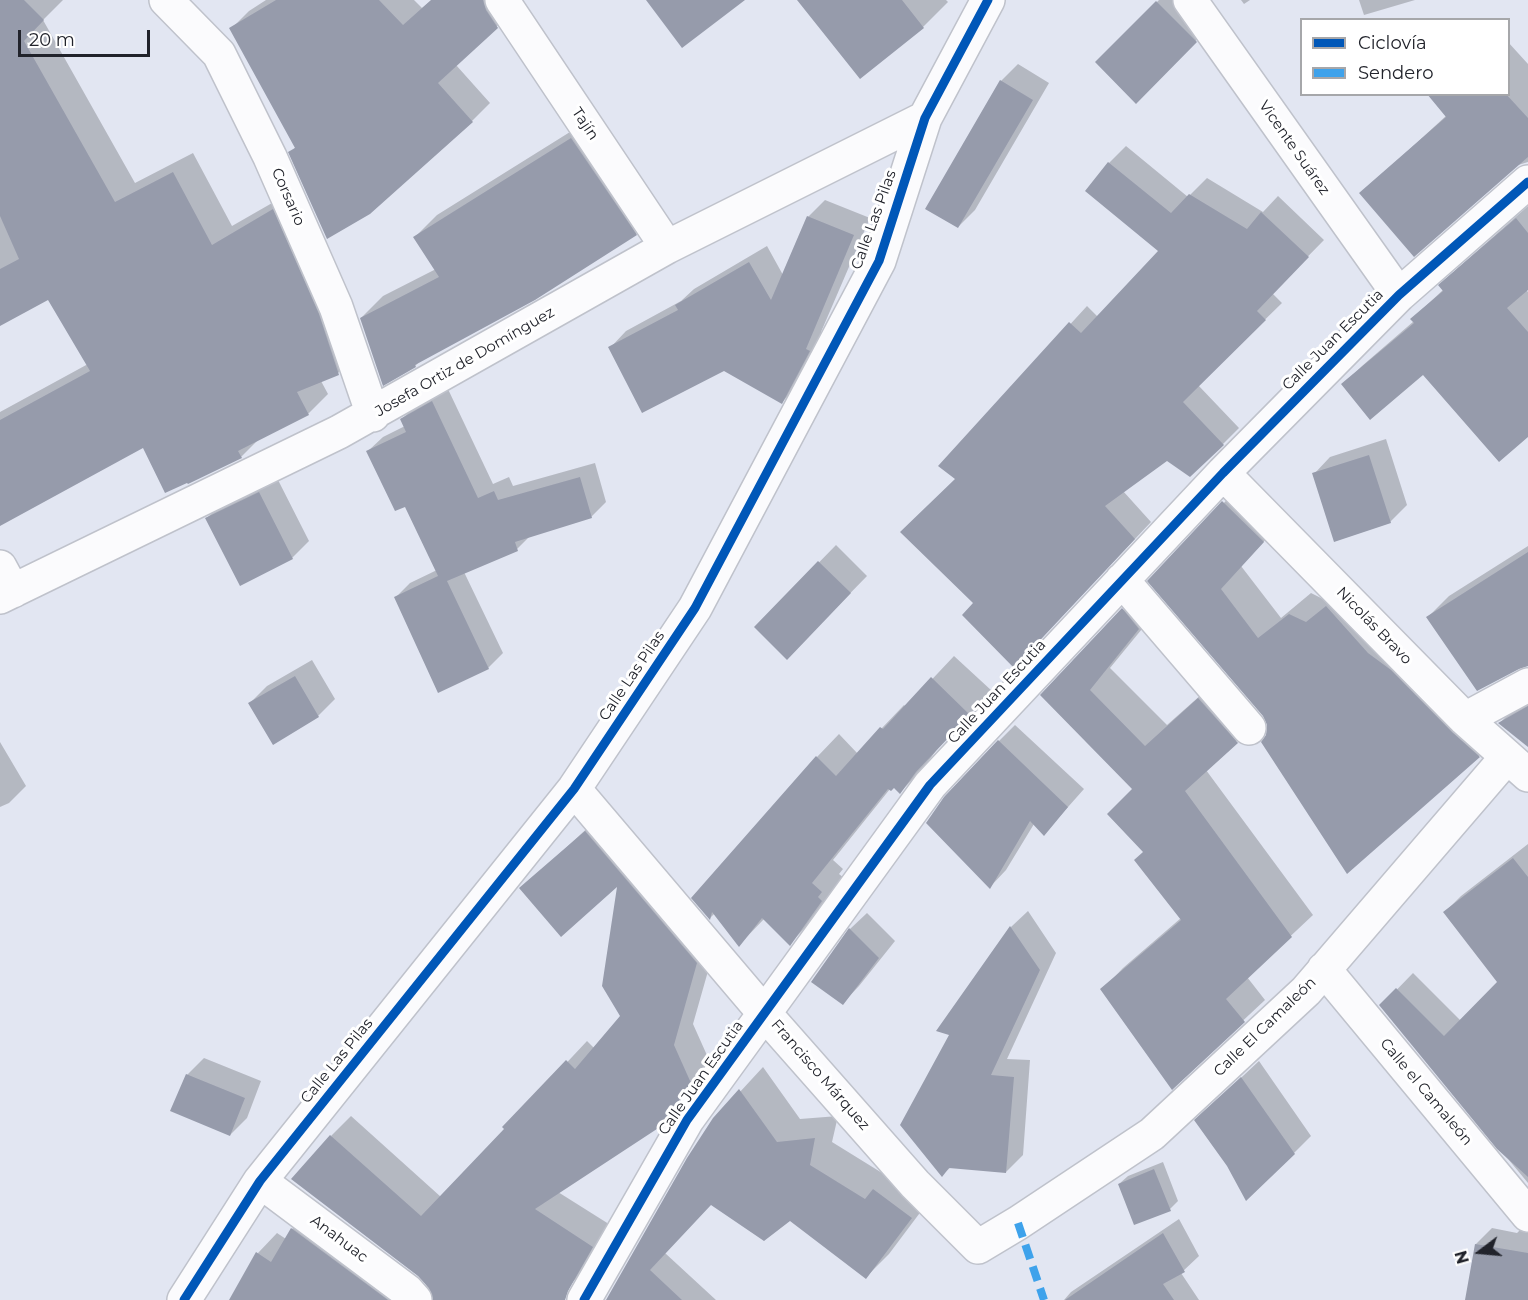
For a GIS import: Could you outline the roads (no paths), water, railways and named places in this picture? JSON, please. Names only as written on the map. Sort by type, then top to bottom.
[{"type":"street","name":"Corsario","points":[[166,0],[219,54],[270,157],[336,306],[373,414]]},
{"type":"street","name":"Tajín","points":[[502,0],[667,247]]},
{"type":"street","name":"Calle Las Pilas","points":[[184,1300],[260,1181],[574,789],[696,608],[879,261],[925,118],[988,0]]},
{"type":"street","name":"Vicente Suárez","points":[[1190,0],[1399,295]]},
{"type":"street","name":"Josefa Ortiz de Domínguez","points":[[4,585],[373,414],[667,247],[925,118]]},
{"type":"street","name":"Calle Juan Escutia","points":[[584,1300],[687,1120],[930,785],[1223,473],[1399,295],[1528,182]]},
{"type":"street","name":"Nicolás Bravo","points":[[1223,473],[1465,719],[1517,766]]},
{"type":"street","points":[[1122,580],[1249,728]]},
{"type":"street","points":[[1465,719],[1528,686]]},
{"type":"street","name":"Calle El Camaleón","points":[[978,1247],[1152,1134],[1306,991],[1324,969],[1517,766]]},
{"type":"street","name":"Francisco Márquez","points":[[574,789],[765,1014],[915,1184],[978,1247]]},
{"type":"street","name":"Calle el Camaleón","points":[[1324,969],[1528,1215]]},
{"type":"street","name":"Anahuac","points":[[260,1181],[407,1291],[415,1300]]}]
